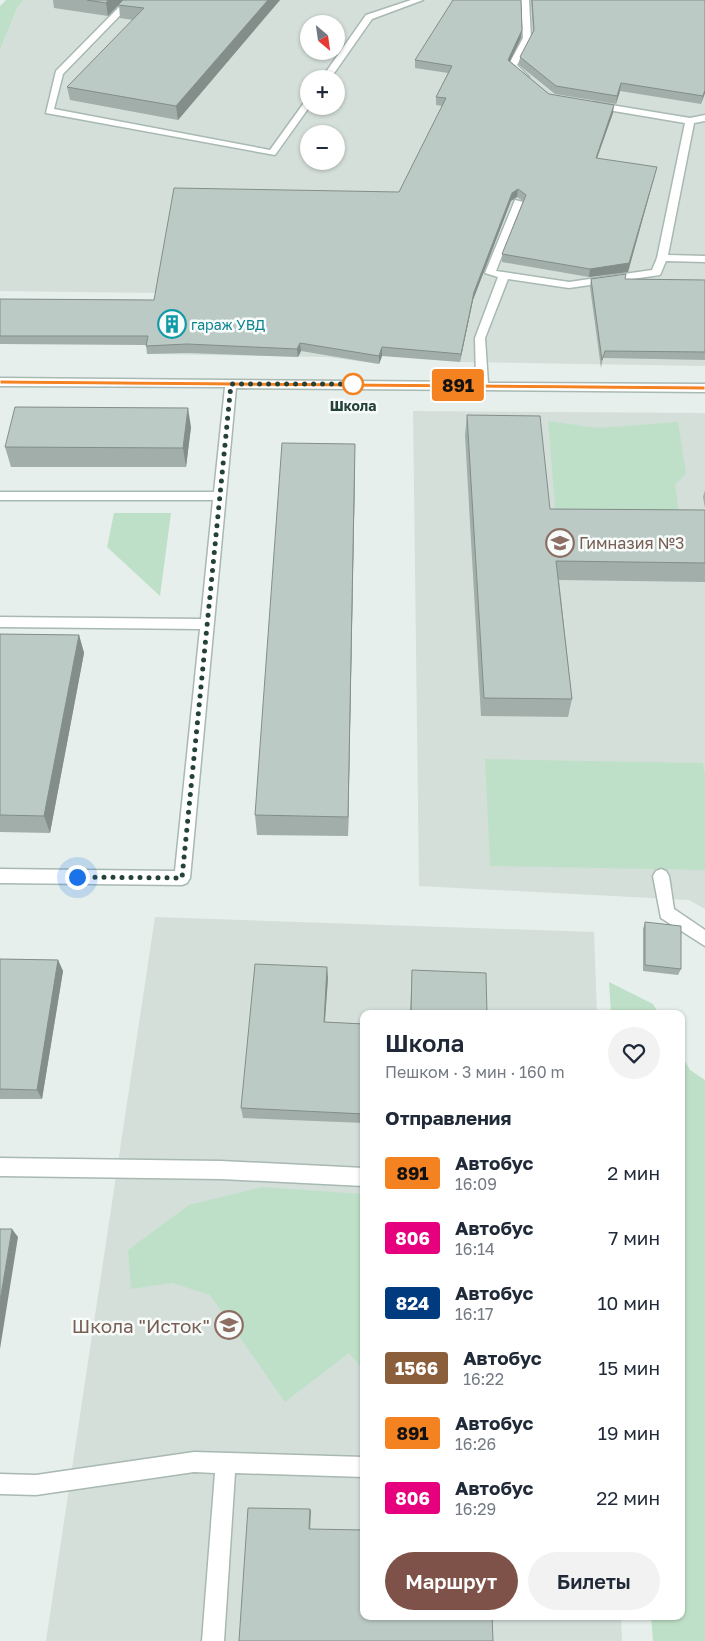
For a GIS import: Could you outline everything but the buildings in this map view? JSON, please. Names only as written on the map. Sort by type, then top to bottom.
[{"type":"street","points":[[131,0],[59,73],[49,111],[272,152],[300,114]]},
{"type":"street","points":[[332,70],[370,17],[419,0]]},
{"type":"street","points":[[525,0],[527,38],[512,66],[536,85]]},
{"type":"street","points":[[579,102],[690,121],[705,118]]},
{"type":"street","points":[[518,202],[490,273],[569,286],[656,273],[662,258],[690,121]]},
{"type":"street","points":[[662,258],[705,259]]},
{"type":"street","points":[[482,385],[480,338],[504,275]]},
{"type":"street","points":[[0,382],[705,388]]},
{"type":"street","points":[[0,876],[182,878],[231,384]]},
{"type":"street","points":[[0,496],[220,496]]},
{"type":"street","points":[[0,622],[206,624]]},
{"type":"street","points":[[661,876],[667,913],[705,939]]},
{"type":"street","points":[[0,1167],[221,1170],[360,1177]]},
{"type":"street","points":[[0,1484],[36,1485],[194,1462],[360,1467]]},
{"type":"street","points":[[213,1641],[226,1463]]},
{"type":"shaded area","points":[[24,0],[705,0],[705,366],[460,362],[467,331],[397,321],[379,364],[327,357],[147,354],[158,293],[0,291],[0,50],[18,6]]},
{"type":"shaded area","name":"Гимназия №3","points":[[413,411],[705,413],[705,909],[689,900],[419,886]]},
{"type":"shaded area","name":"Школа \"Исток\"","points":[[155,917],[594,932],[597,1010],[360,1010],[360,1620],[621,1620],[622,1641],[46,1641]]},
{"type":"green space","points":[[6,0],[24,0],[18,6],[0,50],[0,6]]},
{"type":"green space","points":[[548,421],[598,428],[678,422],[686,474],[675,484],[680,521],[556,519]]},
{"type":"green space","points":[[114,513],[171,513],[160,596],[107,547]]},
{"type":"green space","points":[[485,759],[703,763],[705,775],[705,870],[490,866]]},
{"type":"green space","points":[[609,982],[653,1004],[657,1010],[611,1010]]},
{"type":"green space","points":[[685,1061],[690,1070],[705,1080],[705,1641],[653,1641],[651,1620],[685,1620]]},
{"type":"green space","points":[[262,1187],[360,1194],[360,1366],[349,1353],[285,1402],[210,1295],[172,1283],[131,1289],[128,1250],[189,1205]]},
{"type":"bus line","name":"891","points":[[0,382],[705,388]]},
{"type":"place","name":"гараж УВД","points":[[172,324]]},
{"type":"place","name":"Школа","points":[[353,384]]},
{"type":"place","name":"Гимназия №3","points":[[560,543]]},
{"type":"place","name":"Школа \"Исток\"","points":[[229,1325]]},
{"type":"route","points":[[77,877],[182,878],[231,384],[355,384],[353,384]]}]
